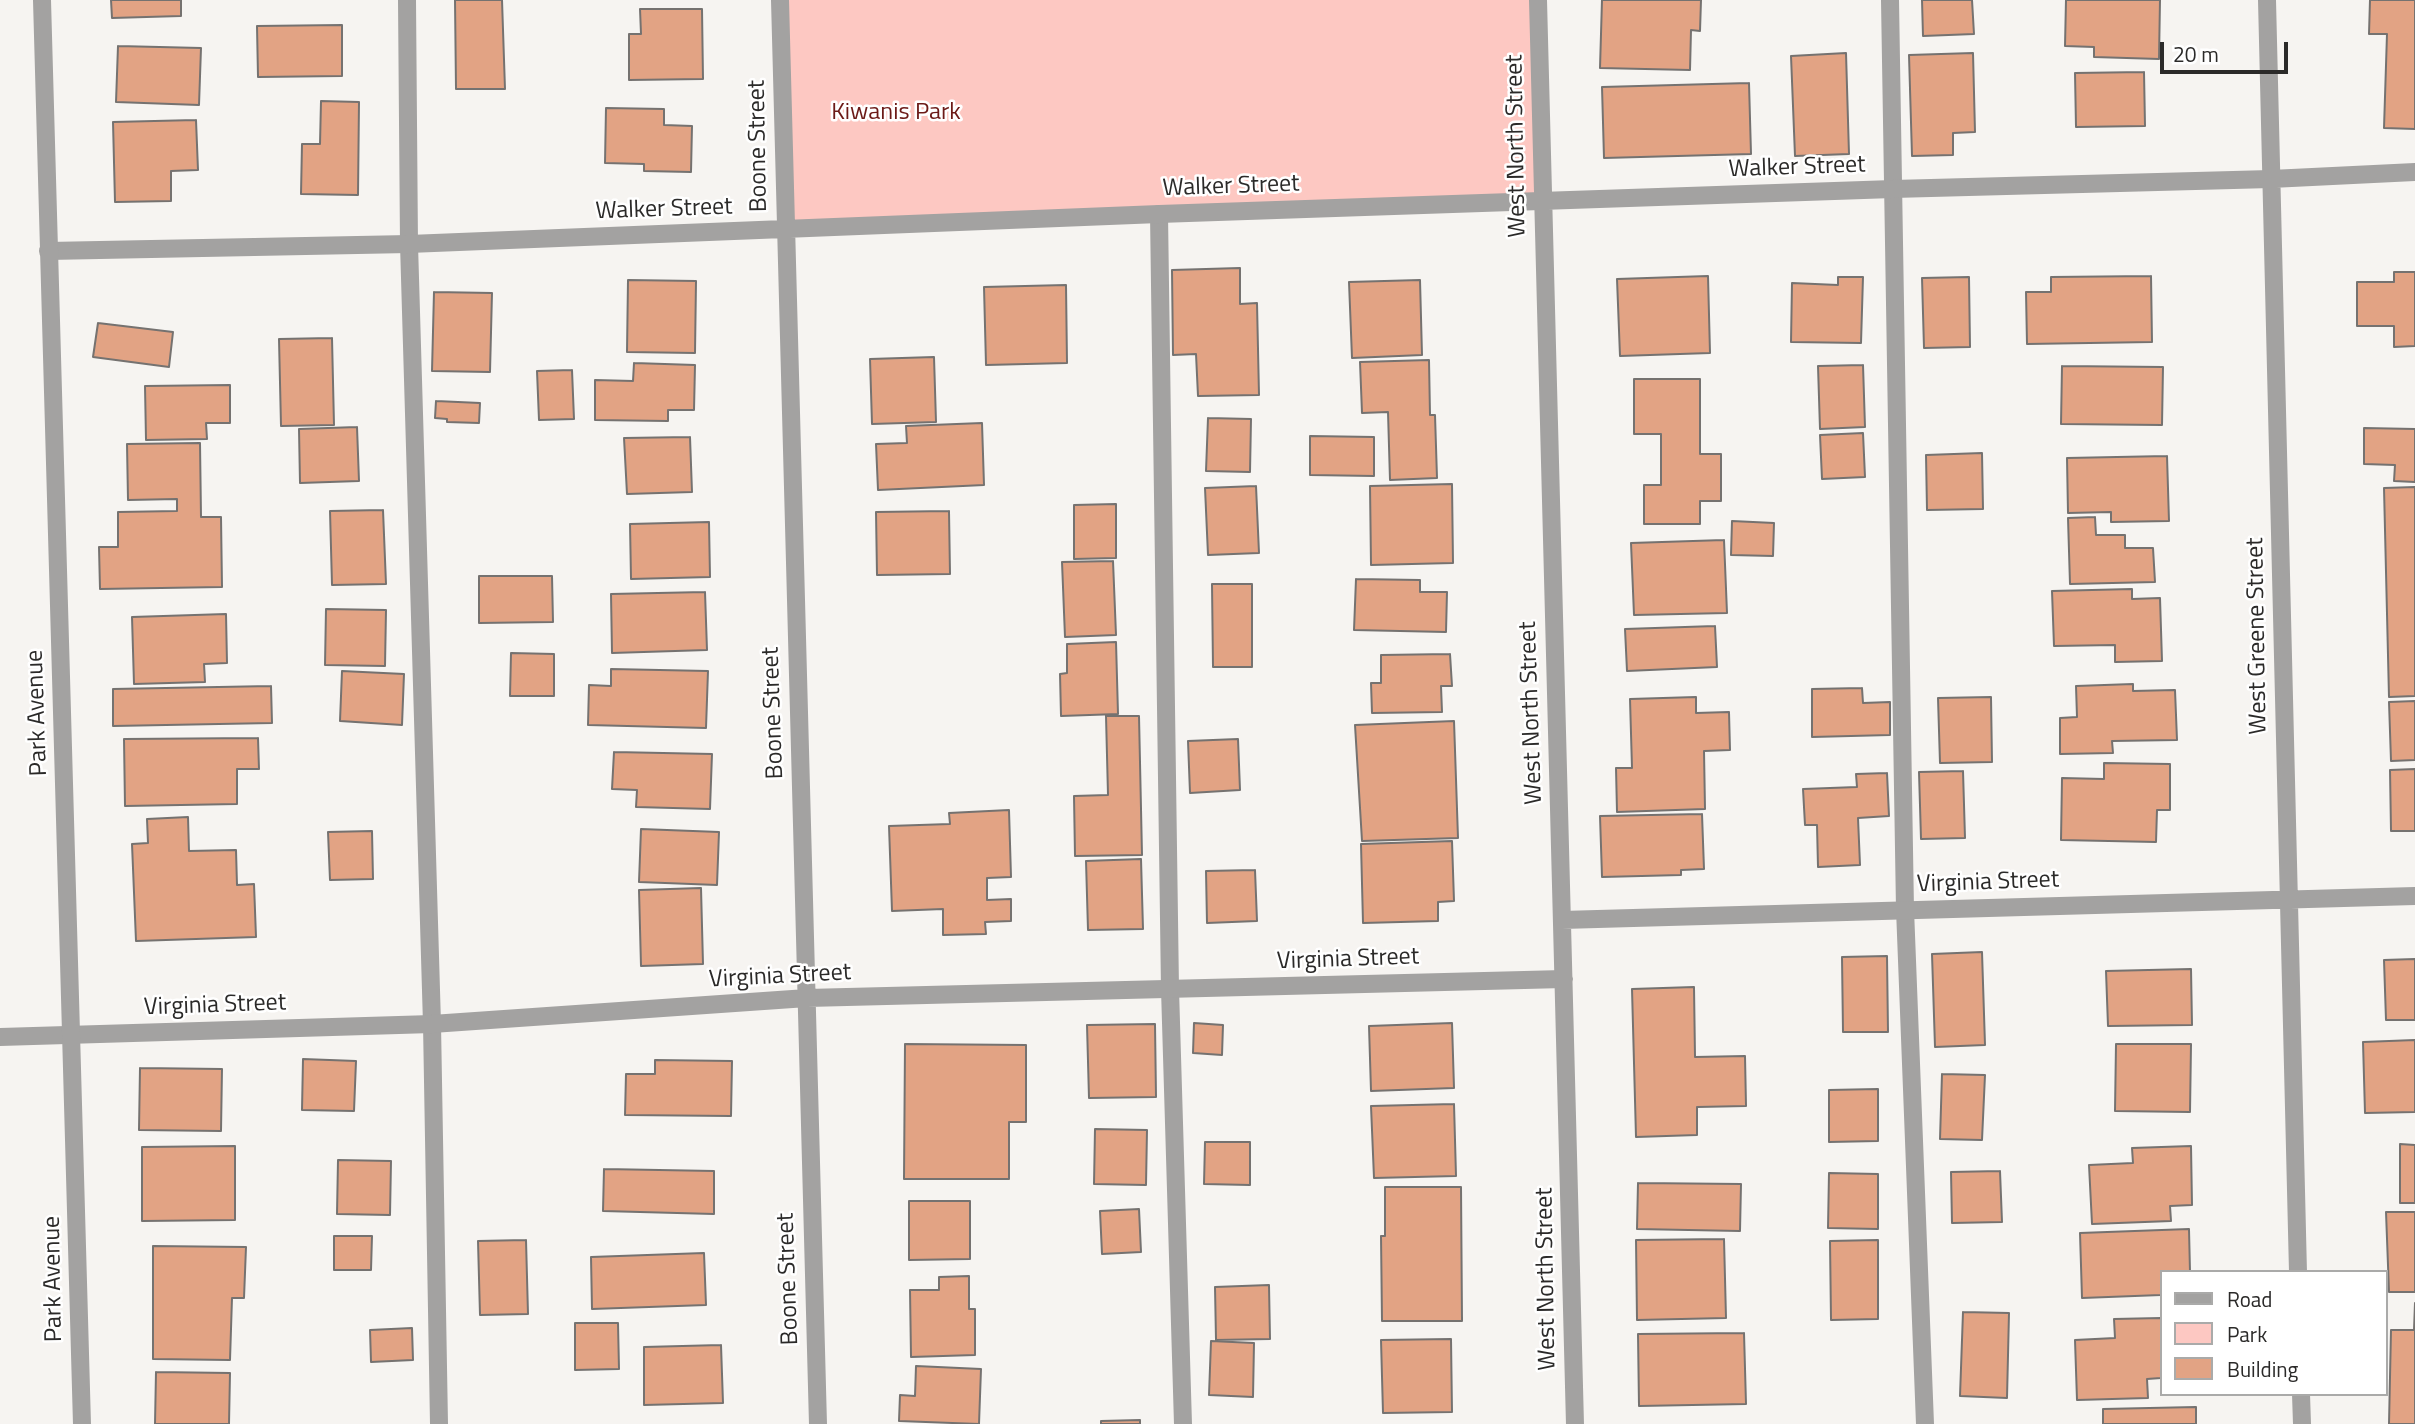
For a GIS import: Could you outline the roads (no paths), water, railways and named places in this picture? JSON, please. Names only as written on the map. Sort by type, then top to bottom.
[{"type":"street","name":"Park Avenue","points":[[42,0],[82,1424]]},
{"type":"street","points":[[407,0],[409,244],[432,1024],[439,1424]]},
{"type":"street","name":"Boone Street","points":[[780,0],[818,1424]]},
{"type":"street","name":"West North Street","points":[[1538,0],[1575,1424]]},
{"type":"street","points":[[1890,0],[1905,909],[1925,1424]]},
{"type":"street","name":"West Greene Street","points":[[2267,0],[2298,1270]]},
{"type":"street","name":"Walker Street","points":[[48,251],[409,244],[1159,214],[2271,179],[2415,172]]},
{"type":"street","points":[[1159,214],[1170,989],[1184,1424]]},
{"type":"street","name":"Virginia Street","points":[[1562,920],[2415,896]]},
{"type":"street","name":"Virginia Street","points":[[0,1037],[432,1024],[807,998],[1563,979]]},
{"type":"street","points":[[2301,1396],[2302,1424]]},
{"type":"park label","name":"Kiwanis Park","points":[[896,113]]}]
